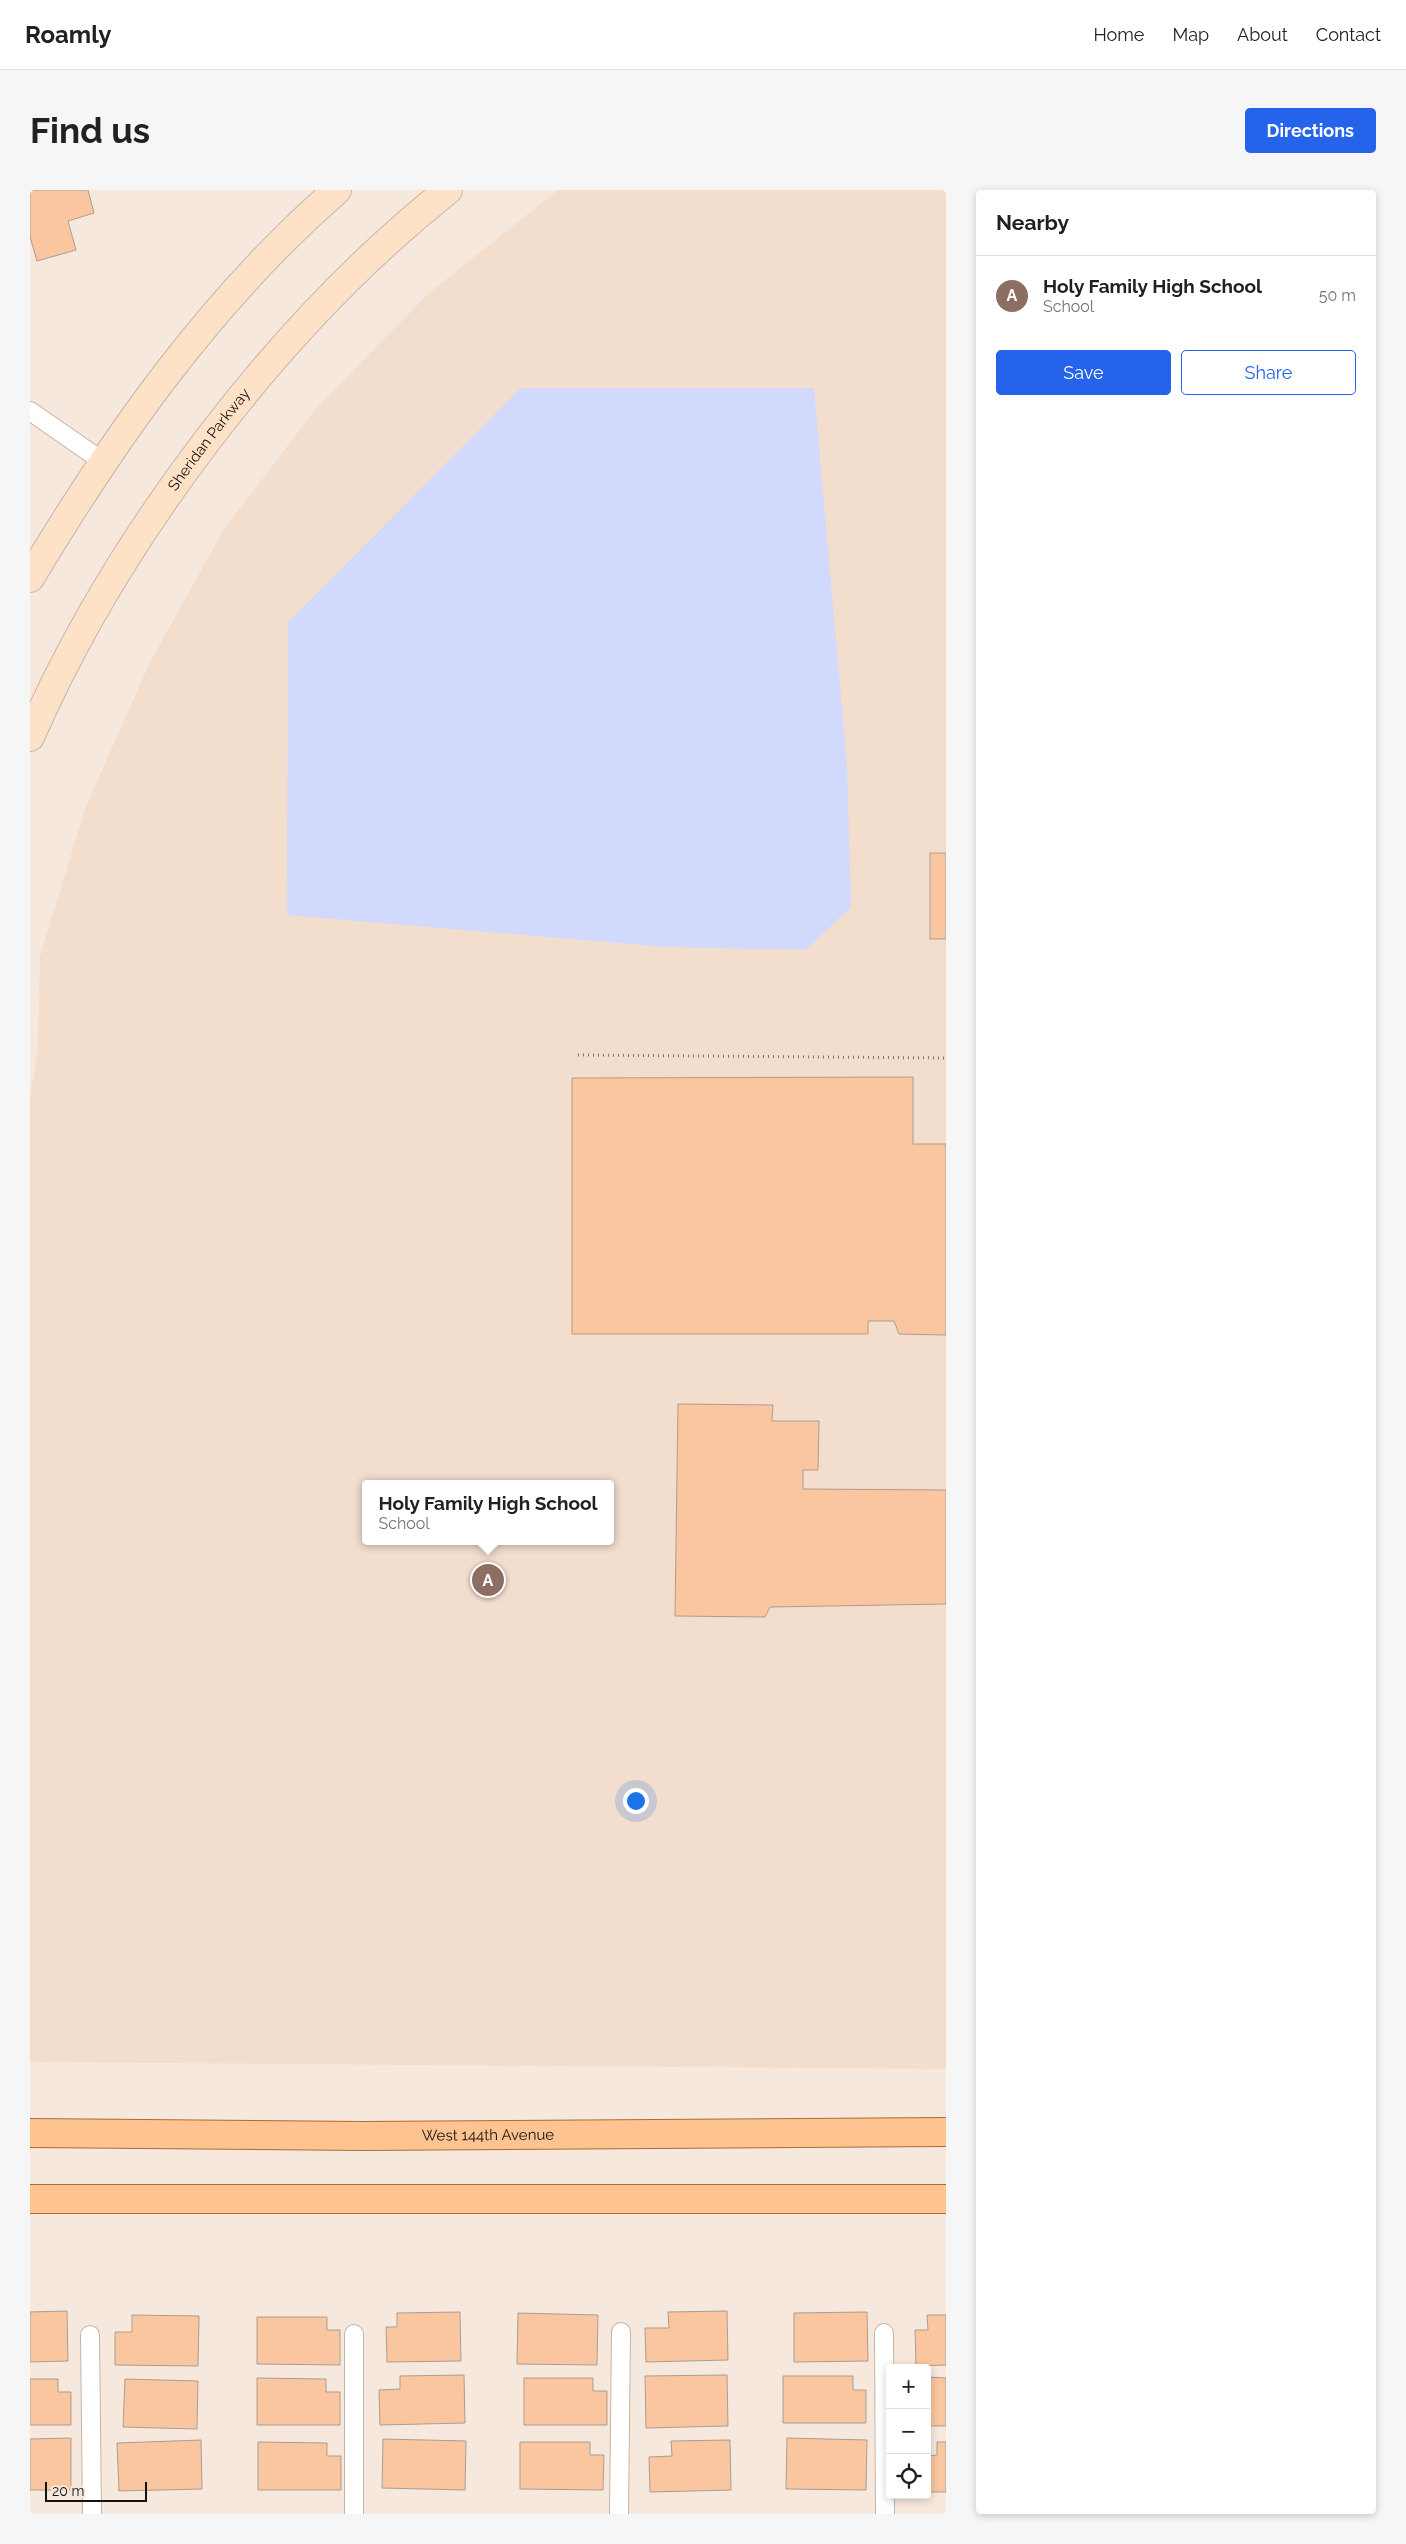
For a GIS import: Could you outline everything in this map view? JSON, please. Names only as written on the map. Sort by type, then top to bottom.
[{"type":"main road","points":[[30,578],[102,461],[146,398],[192,340],[257,267],[306,217],[337,190]]},
{"type":"main road","name":"Sheridan Parkway","points":[[30,737],[63,667],[121,568],[158,511],[216,431],[313,316],[355,273],[448,190]]},
{"type":"main road","name":"West 144th Avenue","points":[[30,2133],[372,2136],[946,2132]]},
{"type":"main road","points":[[30,2199],[946,2199]]},
{"type":"lane","points":[[30,411],[102,461]]},
{"type":"lane","points":[[620,2514],[621,2332]]},
{"type":"lane","points":[[884,2333],[885,2514]]},
{"type":"lane","points":[[354,2334],[354,2514]]},
{"type":"lane","points":[[90,2335],[92,2514]]},
{"type":"path","points":[[578,1055],[946,1058]]},
{"type":"shaded area","points":[[558,190],[946,190],[946,2069],[30,2062],[30,1098],[38,1048],[40,956],[86,806],[150,662],[224,529],[318,406],[429,293]]},
{"type":"shaded area","points":[[521,388],[814,388],[847,766],[851,907],[806,950],[664,947],[287,915],[288,622]]},
{"type":"building","points":[[30,190],[88,190],[94,213],[68,221],[76,250],[37,261],[30,237]]},
{"type":"building","points":[[930,853],[946,853],[946,939],[930,939]]},
{"type":"building","points":[[913,1077],[913,1144],[946,1144],[946,1335],[899,1334],[894,1321],[868,1321],[868,1334],[572,1334],[572,1078]]},
{"type":"building","points":[[678,1404],[773,1405],[772,1421],[819,1421],[818,1470],[803,1470],[803,1489],[946,1490],[946,1604],[770,1607],[765,1617],[675,1616]]},
{"type":"building","points":[[67,2311],[68,2361],[30,2362],[30,2312]]},
{"type":"building","points":[[727,2311],[728,2360],[646,2362],[645,2328],[669,2328],[668,2312]]},
{"type":"building","points":[[460,2312],[461,2361],[387,2362],[386,2327],[397,2327],[397,2313]]},
{"type":"building","points":[[867,2312],[868,2361],[794,2362],[794,2313]]},
{"type":"building","points":[[518,2313],[598,2315],[597,2365],[517,2364]]},
{"type":"building","points":[[132,2315],[199,2316],[198,2366],[115,2365],[115,2332],[132,2332]]},
{"type":"building","points":[[927,2315],[946,2315],[946,2365],[916,2364],[915,2330],[928,2330]]},
{"type":"building","points":[[257,2317],[327,2317],[327,2330],[340,2330],[340,2365],[257,2364]]},
{"type":"building","points":[[464,2375],[465,2423],[380,2425],[379,2390],[400,2389],[400,2376]]},
{"type":"building","points":[[727,2375],[728,2426],[646,2428],[645,2376]]},
{"type":"building","points":[[783,2376],[853,2376],[853,2390],[866,2390],[866,2423],[783,2423]]},
{"type":"building","points":[[931,2377],[946,2378],[946,2426],[931,2426]]},
{"type":"building","points":[[257,2378],[326,2379],[326,2392],[340,2392],[340,2425],[257,2425]]},
{"type":"building","points":[[524,2378],[593,2378],[593,2391],[607,2391],[607,2425],[524,2425]]},
{"type":"building","points":[[30,2379],[58,2379],[58,2392],[71,2392],[71,2425],[30,2425]]},
{"type":"building","points":[[125,2379],[198,2381],[197,2429],[123,2427]]},
{"type":"building","points":[[71,2438],[71,2490],[30,2490],[30,2439]]},
{"type":"building","points":[[787,2438],[867,2440],[866,2490],[786,2489]]},
{"type":"building","points":[[383,2439],[466,2441],[465,2490],[382,2488]]},
{"type":"building","points":[[201,2440],[202,2489],[119,2491],[117,2443]]},
{"type":"building","points":[[730,2440],[731,2490],[650,2492],[649,2457],[672,2456],[671,2441]]},
{"type":"building","points":[[258,2442],[327,2443],[327,2456],[341,2456],[341,2490],[258,2490]]},
{"type":"building","points":[[520,2442],[590,2442],[590,2455],[604,2455],[603,2490],[520,2489]]},
{"type":"building","points":[[937,2442],[946,2442],[946,2492],[931,2492],[931,2456],[937,2455]]},
{"type":"place","name":"Holy Family High School","points":[[488,1580]]}]
